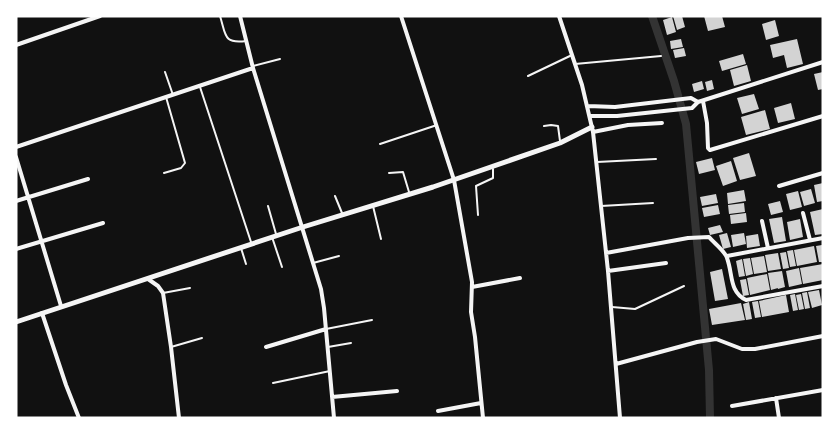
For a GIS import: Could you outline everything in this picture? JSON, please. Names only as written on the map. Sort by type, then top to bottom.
[{"type":"street","points":[[16,45],[100,16]]},
{"type":"street","points":[[240,16],[253,67],[321,289],[334,418]]},
{"type":"street","points":[[402,16],[454,180],[472,287],[470,304],[475,337],[482,418]]},
{"type":"street","points":[[559,16],[588,106],[593,130],[608,271],[620,418]]},
{"type":"street","points":[[590,116],[617,116],[692,108],[698,102],[823,62]]},
{"type":"street","points":[[16,147],[253,67]]},
{"type":"street","points":[[588,106],[615,107],[691,98],[698,102]]},
{"type":"street","points":[[703,101],[708,148],[710,150],[823,116]]},
{"type":"street","points":[[644,104],[646,112]]},
{"type":"street","points":[[615,107],[617,116]]},
{"type":"street","points":[[16,322],[251,244],[454,180],[593,130],[662,123]]},
{"type":"street","points":[[16,157],[61,306]]},
{"type":"street","points":[[779,186],[823,173]]},
{"type":"street","points":[[16,201],[88,179]]},
{"type":"street","points":[[803,213],[810,240]]},
{"type":"street","points":[[762,221],[768,248]]},
{"type":"street","points":[[16,249],[103,223]]},
{"type":"street","points":[[606,253],[688,238],[709,237],[727,256],[738,297],[746,300],[823,286]]},
{"type":"street","points":[[727,256],[823,239]]},
{"type":"street","points":[[608,271],[666,263]]},
{"type":"street","points":[[472,287],[520,278]]},
{"type":"street","points":[[148,279],[158,286],[162,293],[171,347],[179,418]]},
{"type":"street","points":[[42,313],[79,418]]},
{"type":"street","points":[[266,347],[326,329]]},
{"type":"street","points":[[616,364],[697,342],[716,339],[742,349],[755,349],[823,336]]},
{"type":"street","points":[[732,406],[823,390]]},
{"type":"street","points":[[332,397],[397,391]]},
{"type":"street","points":[[776,398],[779,418]]},
{"type":"street","points":[[438,411],[481,403]]},
{"type":"lane","points":[[220,16],[225,34],[229,40],[234,42],[246,41]]},
{"type":"lane","points":[[528,76],[572,55]]},
{"type":"lane","points":[[575,64],[661,56]]},
{"type":"lane","points":[[253,67],[280,58]]},
{"type":"lane","points":[[165,72],[173,95]]},
{"type":"lane","points":[[200,86],[251,244]]},
{"type":"lane","points":[[164,173],[181,168],[185,162],[166,97]]},
{"type":"lane","points":[[380,144],[437,125]]},
{"type":"lane","points":[[544,126],[558,126],[560,143]]},
{"type":"lane","points":[[597,162],[656,159]]},
{"type":"lane","points":[[478,215],[476,186],[493,178],[492,166]]},
{"type":"lane","points":[[389,173],[400,172],[404,174],[410,194]]},
{"type":"lane","points":[[335,196],[343,215]]},
{"type":"lane","points":[[601,206],[653,203]]},
{"type":"lane","points":[[268,206],[282,267]]},
{"type":"lane","points":[[373,206],[382,239]]},
{"type":"lane","points":[[241,248],[246,264]]},
{"type":"lane","points":[[313,263],[339,256]]},
{"type":"lane","points":[[611,307],[635,309],[684,286]]},
{"type":"lane","points":[[162,293],[190,288]]},
{"type":"lane","points":[[326,329],[372,320]]},
{"type":"lane","points":[[171,347],[202,338]]},
{"type":"lane","points":[[328,347],[352,343]]},
{"type":"lane","points":[[273,382],[330,371]]},
{"type":"building","points":[[673,16],[682,16],[685,27],[677,30]]},
{"type":"building","points":[[704,16],[722,16],[725,27],[708,31]]},
{"type":"building","points":[[672,17],[676,32],[667,35],[663,20]]},
{"type":"building","points":[[775,20],[779,36],[766,40],[762,24]]},
{"type":"building","points":[[681,39],[683,47],[671,49],[670,41]]},
{"type":"building","points":[[797,39],[803,64],[787,68],[784,55],[773,58],[770,45]]},
{"type":"building","points":[[684,48],[686,56],[675,58],[673,50]]},
{"type":"building","points":[[743,54],[746,64],[722,71],[719,61]]},
{"type":"building","points":[[747,65],[751,81],[734,86],[730,70]]},
{"type":"building","points":[[823,72],[823,89],[818,90],[814,74]]},
{"type":"building","points":[[712,80],[714,89],[707,91],[705,82]]},
{"type":"building","points":[[702,81],[704,89],[694,92],[692,84]]},
{"type":"building","points":[[754,94],[759,109],[742,114],[737,98]]},
{"type":"building","points":[[791,103],[795,119],[778,123],[774,108]]},
{"type":"building","points":[[765,110],[770,129],[746,135],[741,117]]},
{"type":"building","points":[[749,153],[756,176],[740,180],[733,158]]},
{"type":"building","points":[[712,158],[715,170],[699,174],[696,162]]},
{"type":"building","points":[[731,161],[737,181],[723,186],[716,166]]},
{"type":"building","points":[[823,183],[823,201],[817,202],[814,185]]},
{"type":"building","points":[[811,189],[815,203],[804,206],[800,192]]},
{"type":"building","points":[[744,190],[746,201],[728,204],[727,193]]},
{"type":"building","points":[[798,191],[802,207],[790,210],[786,194]]},
{"type":"building","points":[[716,194],[718,203],[702,206],[700,197]]},
{"type":"building","points":[[780,201],[783,212],[771,215],[768,204]]},
{"type":"building","points":[[744,203],[745,212],[729,214],[728,205]]},
{"type":"building","points":[[718,205],[720,214],[704,217],[702,208]]},
{"type":"building","points":[[823,209],[823,234],[815,235],[810,212]]},
{"type":"building","points":[[746,213],[747,222],[731,224],[730,215]]},
{"type":"building","points":[[782,217],[786,241],[774,243],[769,219]]},
{"type":"building","points":[[800,219],[803,237],[790,240],[787,222]]},
{"type":"building","points":[[720,225],[723,232],[710,235],[708,228]]},
{"type":"building","points":[[727,233],[731,247],[723,249],[719,235]]},
{"type":"building","points":[[744,233],[746,244],[733,247],[731,235]]},
{"type":"building","points":[[758,234],[760,246],[747,248],[746,236]]},
{"type":"building","points":[[822,245],[823,262],[819,262],[816,246]]},
{"type":"building","points":[[814,246],[817,262],[797,266],[794,250]]},
{"type":"building","points":[[793,250],[796,266],[790,267],[787,251]]},
{"type":"building","points":[[786,252],[789,268],[783,269],[780,253]]},
{"type":"building","points":[[778,253],[781,269],[768,271],[765,255]]},
{"type":"building","points":[[764,256],[767,272],[754,274],[751,258]]},
{"type":"building","points":[[750,258],[753,274],[746,276],[743,259]]},
{"type":"building","points":[[742,259],[745,276],[739,277],[736,261]]},
{"type":"building","points":[[823,264],[823,280],[803,284],[800,268]]},
{"type":"building","points":[[799,268],[802,284],[789,287],[786,271]]},
{"type":"building","points":[[722,269],[728,299],[715,301],[710,272]]},
{"type":"building","points":[[782,271],[785,287],[771,290],[768,273]]},
{"type":"building","points":[[767,274],[770,290],[750,295],[747,278]]},
{"type":"building","points":[[746,279],[749,295],[743,296],[740,280]]},
{"type":"building","points":[[819,290],[822,305],[812,308],[808,292]]},
{"type":"building","points":[[807,292],[810,308],[805,309],[802,293]]},
{"type":"building","points":[[795,294],[798,310],[793,311],[790,295]]},
{"type":"building","points":[[801,294],[804,309],[799,310],[796,295]]},
{"type":"building","points":[[786,295],[789,312],[762,317],[759,301]]},
{"type":"building","points":[[758,301],[761,317],[755,318],[752,302]]},
{"type":"building","points":[[749,302],[752,319],[746,320],[743,304]]},
{"type":"building","points":[[741,303],[745,320],[712,325],[709,309]]},
{"type":"waterway","points":[[652,16],[686,124],[709,370],[710,418]]}]
